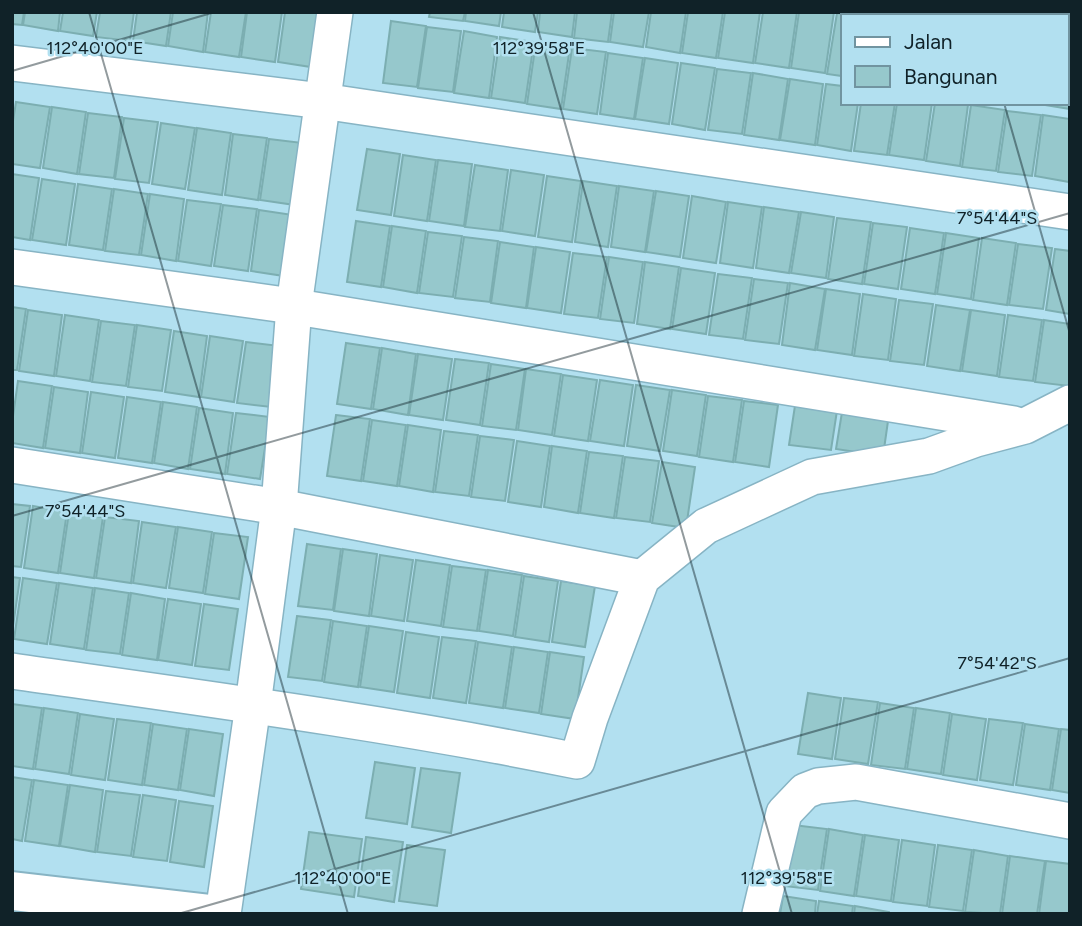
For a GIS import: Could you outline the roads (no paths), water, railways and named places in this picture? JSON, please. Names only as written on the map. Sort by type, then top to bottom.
[{"type":"street","points":[[223,914],[279,507],[294,306],[335,12]]},
{"type":"street","points":[[12,63],[322,101],[1070,212]]},
{"type":"street","points":[[12,267],[294,306],[1025,426]]},
{"type":"street","points":[[12,671],[253,705],[475,741],[576,761],[642,578],[706,526],[812,477],[929,456],[976,439],[1025,426],[1070,403]]},
{"type":"street","points":[[12,465],[279,507],[642,578]]},
{"type":"street","points":[[760,914],[784,813],[805,791],[818,786],[856,782],[1070,821]]},
{"type":"street","points":[[12,891],[211,914]]}]
